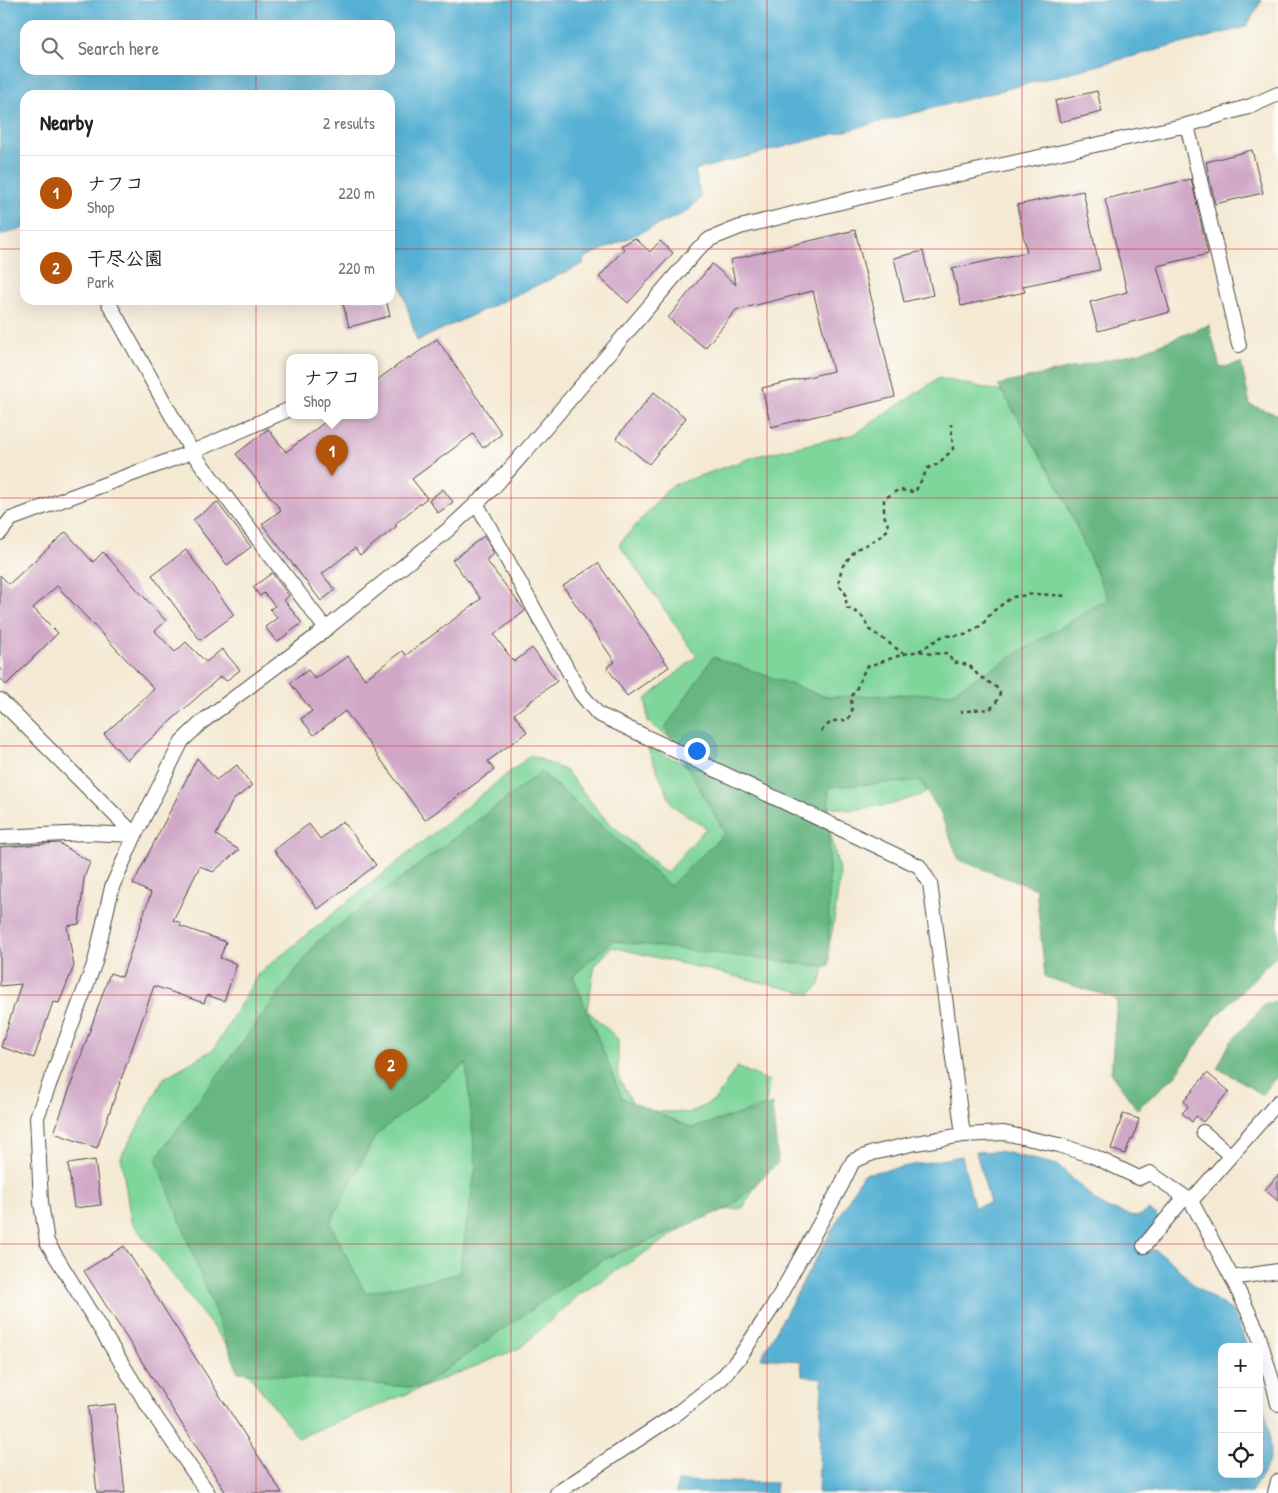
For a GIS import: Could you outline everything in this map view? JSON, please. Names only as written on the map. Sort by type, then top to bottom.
[{"type":"street","points":[[208,1493],[148,1406],[48,1242],[40,1203],[37,1116],[95,962],[112,887],[135,835],[182,741],[202,722],[326,629],[449,530],[493,488],[698,249],[710,239],[740,228],[906,186],[1187,125],[1251,106],[1278,94]]},
{"type":"street","points":[[1187,125],[1239,345]]},
{"type":"street","points":[[110,305],[192,452],[326,629]]},
{"type":"street","points":[[0,533],[11,518],[192,452],[286,411]]},
{"type":"street","points":[[476,503],[581,694],[598,714],[919,866],[930,882],[963,1135]]},
{"type":"street","points":[[0,700],[135,835]]},
{"type":"street","points":[[0,837],[88,833],[135,835]]},
{"type":"street","points":[[1144,1246],[1231,1156],[1278,1102]]},
{"type":"street","points":[[557,1493],[675,1415],[722,1378],[740,1358],[776,1302],[853,1161],[873,1153],[963,1135],[1004,1132],[1059,1145],[1093,1156],[1139,1178],[1150,1173],[1188,1199],[1232,1278],[1257,1330],[1276,1386],[1278,1404]]},
{"type":"street","points":[[1203,1132],[1231,1156]]},
{"type":"street","points":[[1232,1278],[1278,1270]]},
{"type":"street","points":[[1275,1493],[1278,1482]]},
{"type":"path","points":[[904,654],[868,629],[866,619],[854,610],[847,608],[845,592],[838,584],[842,567],[856,549],[866,546],[889,528],[884,515],[884,499],[898,490],[915,492],[928,468],[938,464],[953,449],[950,424]]},
{"type":"path","points":[[821,731],[832,721],[848,720],[852,711],[851,697],[866,667],[919,651],[943,636],[965,635],[982,625],[992,612],[1012,597],[1034,594],[1067,596]]},
{"type":"path","points":[[919,651],[930,654],[947,653],[953,662],[969,665],[978,675],[996,687],[1000,692],[996,703],[989,710],[981,709],[961,712]]},
{"type":"green space","points":[[1209,325],[1220,368],[1241,363],[1250,405],[1278,415],[1278,954],[1215,1018],[1176,1075],[1137,1109],[1111,1074],[1117,999],[1045,977],[1036,889],[959,860],[939,810],[920,781],[829,787],[829,967],[613,941],[573,976],[622,1098],[693,1128],[772,1104],[778,1163],[731,1207],[600,1261],[420,1388],[238,1372],[156,1158],[317,942],[541,772],[670,886],[725,833],[665,728],[713,657],[827,697],[951,693],[1108,599],[1059,487],[998,385],[1140,352]],"holes":[[[466,1063],[476,1166],[459,1274],[365,1293],[330,1223],[376,1135]]]},
{"type":"green space","points":[[939,378],[1264,455],[934,761],[924,794],[889,805],[850,810],[817,804],[664,734],[648,722],[646,699],[697,656],[619,544],[671,486],[757,456],[855,434]]},
{"type":"green space","points":[[647,747],[830,830],[840,875],[833,927],[820,985],[810,994],[612,947],[595,965],[587,1010],[618,1039],[618,1077],[637,1110],[690,1113],[715,1100],[737,1067],[769,1081],[766,1103],[776,1150],[743,1208],[708,1212],[580,1294],[520,1348],[298,1438],[131,1221],[121,1157],[164,1078],[214,1049],[258,974],[531,755],[566,771],[606,820],[666,873],[706,828],[672,805]]},
{"type":"green space","points":[[1278,1002],[1278,1075],[1261,1095],[1217,1068],[1230,1043],[1265,1004]]},
{"type":"water","points":[[0,0],[1262,0],[1246,27],[695,170],[701,198],[687,212],[584,258],[583,264],[417,341],[395,265],[395,90],[20,90],[20,229],[0,235]]},
{"type":"water","points":[[999,1151],[1058,1165],[1096,1201],[1107,1208],[1137,1217],[1149,1210],[1159,1219],[1147,1251],[1155,1250],[1172,1262],[1196,1287],[1234,1312],[1246,1343],[1218,1343],[1218,1478],[1260,1478],[1251,1493],[818,1493],[822,1378],[802,1376],[801,1361],[761,1358],[863,1174],[962,1156],[974,1207],[990,1203],[976,1152]]},
{"type":"water","points":[[1263,1400],[1269,1429],[1270,1460],[1263,1472]]},
{"type":"water","points":[[678,1481],[776,1483],[775,1493],[676,1493]]},
{"type":"building","points":[[1097,91],[1102,112],[1060,122],[1055,101]]},
{"type":"building","points":[[1252,150],[1263,193],[1215,204],[1206,162]]},
{"type":"building","points":[[1191,179],[1208,254],[1157,266],[1170,312],[1098,331],[1090,302],[1127,292],[1105,199]]},
{"type":"building","points":[[1083,191],[1100,270],[1023,286],[1025,292],[961,306],[952,269],[1027,252],[1017,205]]},
{"type":"building","points":[[855,230],[895,397],[771,427],[762,388],[833,371],[813,291],[736,310],[705,348],[668,318],[712,264],[736,285],[730,260]]},
{"type":"building","points":[[635,238],[650,252],[660,241],[673,253],[628,303],[599,277],[624,249],[621,246]]},
{"type":"building","points":[[923,251],[933,295],[904,302],[894,258]]},
{"type":"building","points":[[343,305],[387,305],[390,316],[349,327]]},
{"type":"building","points":[[437,339],[502,434],[483,448],[473,434],[412,479],[427,498],[395,524],[397,526],[360,555],[355,548],[322,574],[335,590],[321,601],[262,524],[281,510],[236,454],[268,429],[286,452],[329,419],[378,419],[378,379]]},
{"type":"building","points":[[654,392],[686,418],[649,464],[616,438]]},
{"type":"building","points":[[443,489],[453,502],[438,513],[429,500]]},
{"type":"building","points":[[217,502],[251,547],[227,565],[193,520]]},
{"type":"building","points":[[66,532],[93,562],[103,552],[166,621],[155,631],[175,652],[186,642],[206,662],[222,649],[240,670],[226,681],[221,676],[127,760],[104,734],[154,689],[57,586],[33,608],[58,633],[6,685],[0,678],[0,575],[9,584]]},
{"type":"building","points":[[484,536],[494,554],[486,560],[525,611],[494,635],[514,662],[532,648],[557,681],[514,714],[527,732],[488,761],[494,770],[425,820],[345,711],[314,735],[301,719],[312,711],[290,683],[308,670],[315,679],[348,656],[365,679],[402,651],[406,655],[481,599],[452,560]]},
{"type":"building","points":[[186,550],[234,615],[200,640],[152,575]]},
{"type":"building","points":[[598,563],[669,667],[627,696],[607,667],[615,662],[563,586]]},
{"type":"building","points":[[272,573],[289,596],[284,600],[302,623],[277,642],[265,627],[277,618],[270,609],[275,606],[264,593],[260,596],[253,587]]},
{"type":"building","points":[[197,758],[216,780],[237,765],[252,786],[233,800],[216,835],[239,850],[213,872],[200,866],[173,920],[181,923],[180,926],[226,942],[220,958],[237,964],[224,1001],[207,995],[204,1003],[154,986],[97,1148],[54,1133],[110,973],[122,977],[151,893],[133,884]]},
{"type":"building","points":[[343,821],[376,865],[318,909],[274,850],[309,824],[320,839]]},
{"type":"building","points":[[59,843],[90,862],[84,878],[79,924],[67,926],[74,966],[59,1003],[53,1002],[34,1058],[1,1047],[21,984],[0,986],[0,847]]},
{"type":"building","points":[[1207,1073],[1229,1091],[1203,1122],[1196,1116],[1192,1122],[1182,1113],[1188,1107],[1184,1101]]},
{"type":"building","points":[[1123,1114],[1139,1119],[1133,1139],[1131,1139],[1125,1154],[1111,1149]]},
{"type":"building","points":[[95,1160],[101,1205],[74,1208],[68,1164]]},
{"type":"building","points":[[1278,1175],[1278,1201],[1265,1190]]},
{"type":"building","points":[[124,1246],[282,1493],[226,1493],[84,1271]]},
{"type":"building","points":[[115,1404],[125,1493],[97,1493],[88,1407]]},
{"type":"place","name":"ナフコ","points":[[332,476]]},
{"type":"place","name":"干尽公園","points":[[391,1090]]}]
